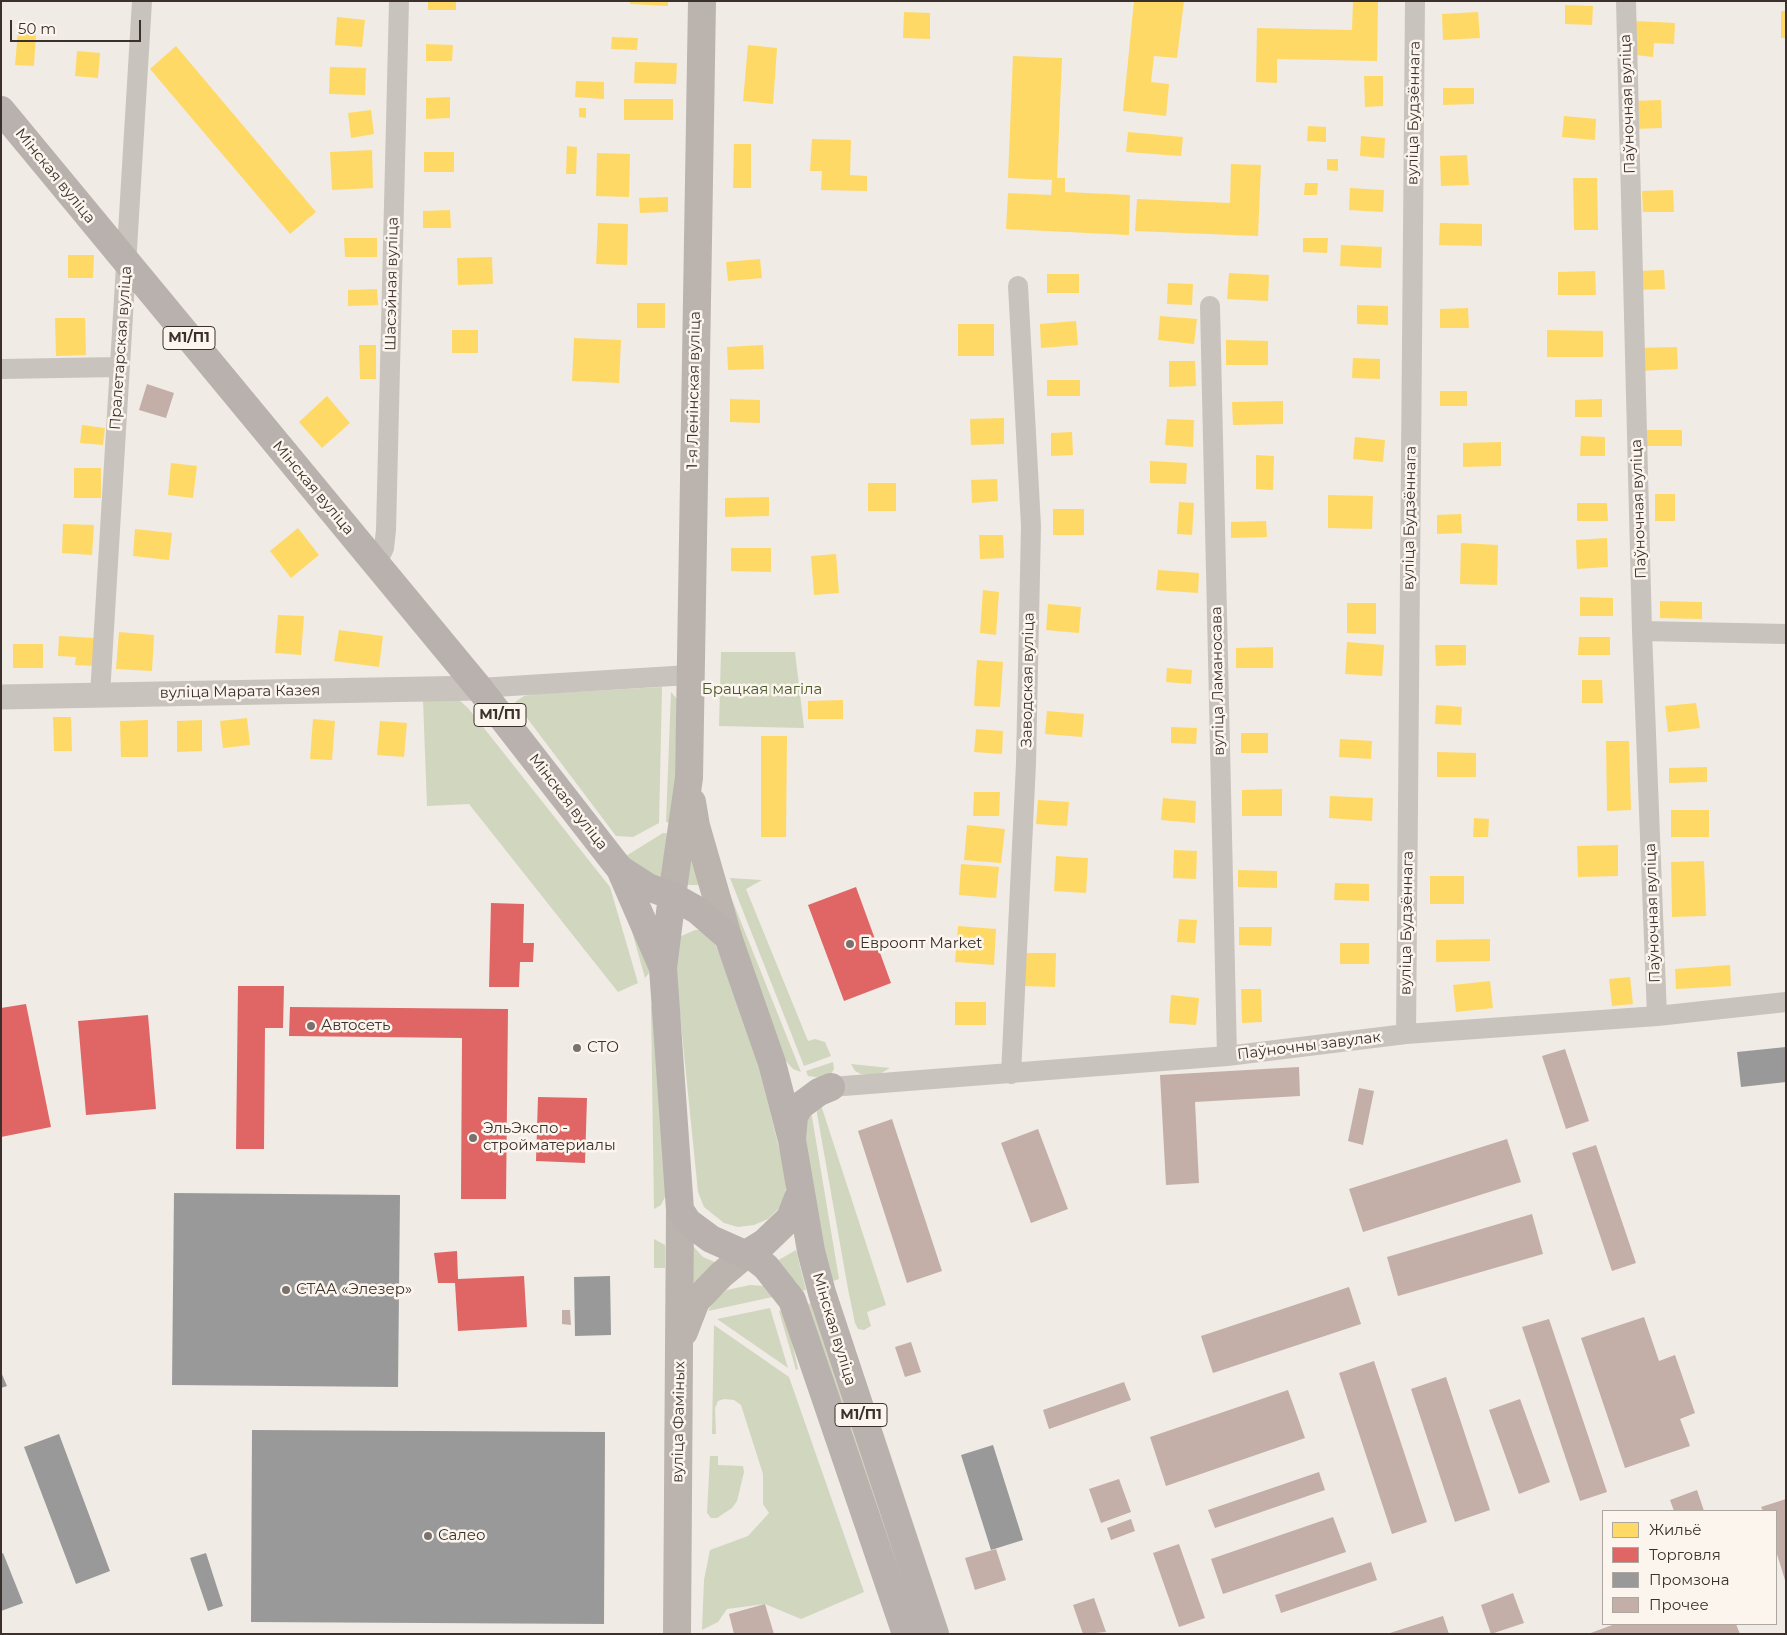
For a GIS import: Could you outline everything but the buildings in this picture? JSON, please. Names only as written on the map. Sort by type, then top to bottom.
[{"type":"main road","name":"1-я Ленінская вуліца","points":[[688,778],[702,1]]},
{"type":"main road","name":"Мінская вуліца","points":[[1,110],[479,688],[620,869]]},
{"type":"main road","points":[[664,955],[688,778]]},
{"type":"main road","points":[[688,778],[696,826],[720,930]]},
{"type":"main road","name":"М1/П1","points":[[620,869],[648,888],[672,896],[697,910],[720,930],[772,1063],[792,1140],[800,1193]]},
{"type":"main road","name":"М1/П1","points":[[620,869],[664,955],[680,1210],[688,1222],[711,1239],[746,1254]]},
{"type":"main road","points":[[664,955],[679,922],[691,919],[720,930]]},
{"type":"main road","points":[[772,1063],[782,1075],[793,1081],[831,1087]]},
{"type":"main road","points":[[792,1140],[794,1116],[800,1106],[819,1092],[831,1087]]},
{"type":"main road","name":"Мінская вуліца","points":[[800,1193],[811,1251],[822,1293],[935,1634]]},
{"type":"main road","points":[[681,1341],[696,1301],[721,1274],[746,1254],[764,1243],[790,1218],[800,1193]]},
{"type":"main road","name":"вуліца Фаміных","points":[[676,1634],[681,1341],[680,1210]]},
{"type":"main road","name":"Мінская вуліца","points":[[746,1254],[766,1267],[792,1300],[906,1634]]},
{"type":"street","name":"Пралетарская вуліца","points":[[100,695],[142,1]]},
{"type":"street","name":"Шасэйная вуліца","points":[[376,565],[384,548],[386,530],[399,1]]},
{"type":"street","name":"вуліца Будзённага","points":[[1406,1034],[1415,1]]},
{"type":"street","name":"Паўночная вуліца","points":[[1626,1],[1642,631],[1657,1016]]},
{"type":"street","name":"Заводская вуліца","points":[[1011,1074],[1026,763],[1031,526],[1018,286]]},
{"type":"street","name":"вуліца Ламаносава","points":[[1210,306],[1227,1056]]},
{"type":"street","points":[[1,369],[119,367]]},
{"type":"street","points":[[1642,631],[1786,634]]},
{"type":"street","points":[[479,688],[689,675]]},
{"type":"street","name":"вуліца Марата Казея","points":[[1,697],[479,688]]},
{"type":"street","name":"Паўночны завулак","points":[[831,1087],[1227,1056],[1406,1034],[1657,1016],[1786,1002]]},
{"type":"green space","name":"Брацкая магіла","points":[[721,652],[795,652],[804,728],[719,726]]},
{"type":"green space","points":[[662,687],[659,823],[633,837],[616,836],[515,702],[524,696],[535,694]]},
{"type":"green space","points":[[671,692],[677,699],[674,823],[666,822]]},
{"type":"green space","points":[[423,700],[459,700],[468,708],[610,887],[638,983],[618,992],[469,804],[427,806]]},
{"type":"green space","points":[[663,833],[674,834],[661,877],[647,879],[626,856]]},
{"type":"green space","points":[[707,837],[801,1072],[793,1069],[785,1060]]},
{"type":"green space","points":[[690,839],[704,885],[687,885]]},
{"type":"green space","points":[[730,878],[762,880],[746,889],[808,1041],[815,1039],[825,1042],[831,1056],[804,1066]]},
{"type":"green space","points":[[621,892],[651,960],[649,973],[645,978]]},
{"type":"green space","points":[[695,930],[701,930],[715,944],[738,1000],[756,1055],[787,1180],[785,1195],[779,1208],[768,1219],[754,1225],[738,1227],[724,1223],[704,1207],[698,1192],[674,955],[677,938]]},
{"type":"green space","points":[[651,1005],[656,1009],[666,1195],[661,1205],[654,1209]]},
{"type":"green space","points":[[833,1062],[834,1069],[831,1074],[821,1078],[808,1076],[806,1071]]},
{"type":"green space","points":[[851,1064],[890,1068],[878,1075],[861,1074],[855,1071]]},
{"type":"green space","points":[[819,1099],[886,1305],[867,1312],[871,1326],[864,1330],[858,1329],[855,1323],[848,1289],[815,1102]]},
{"type":"green space","points":[[810,1105],[839,1279],[830,1282],[801,1119]]},
{"type":"green space","points":[[654,1239],[665,1245],[665,1268],[654,1268]]},
{"type":"green space","points":[[691,1244],[703,1257],[717,1263],[692,1291]]},
{"type":"green space","points":[[796,1250],[806,1290],[800,1291],[797,1283],[775,1262]]},
{"type":"green space","points":[[750,1285],[764,1286],[777,1296],[708,1311],[714,1301],[727,1290]]},
{"type":"green space","points":[[813,1302],[924,1634],[916,1634],[884,1539],[808,1304]]},
{"type":"green space","points":[[770,1308],[788,1368],[717,1319]]},
{"type":"green space","points":[[785,1310],[798,1369],[796,1370],[779,1311]]},
{"type":"green space","points":[[714,1325],[789,1377],[864,1592],[801,1619],[765,1604],[727,1609],[718,1622],[702,1630],[704,1580],[710,1550],[748,1536],[769,1513],[763,1504],[763,1474],[741,1405],[734,1400],[724,1399],[718,1401],[715,1408],[716,1434],[712,1434]]},
{"type":"green space","points":[[710,1456],[718,1456],[718,1465],[743,1466],[744,1472],[737,1501],[732,1508],[717,1518],[711,1518],[707,1513]]},
{"type":"place","name":"Евроопт Market","points":[[850,944]]},
{"type":"place","name":"Автосеть","points":[[311,1026]]},
{"type":"place","name":"СТО","points":[[577,1048]]},
{"type":"place","name":"ЭльЭкспо - стройматериалы","points":[[473,1138]]},
{"type":"place","name":"СТАА «Элезер»","points":[[286,1290]]},
{"type":"place","name":"Салео","points":[[428,1536]]}]
